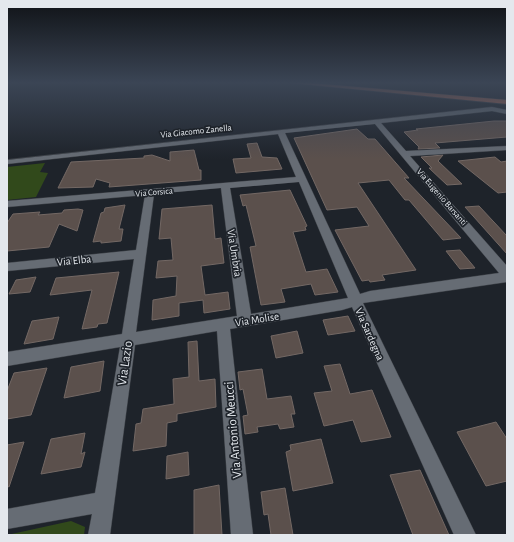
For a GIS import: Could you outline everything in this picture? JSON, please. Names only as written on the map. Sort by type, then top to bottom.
[{"type":"street","name":"Via Giacomo Zanella","points":[[7,162],[492,109],[507,112]]},
{"type":"street","name":"Via Eugenio Barsanti","points":[[376,121],[507,274]]},
{"type":"street","name":"Via Sardegna","points":[[280,131],[355,301],[465,535]]},
{"type":"street","points":[[404,154],[507,148]]},
{"type":"street","name":"Via Corsica","points":[[7,204],[300,179]]},
{"type":"street","name":"Via Umbria","points":[[225,186],[245,320]]},
{"type":"street","name":"Via Lazio","points":[[99,535],[150,192]]},
{"type":"street","name":"Via Elba","points":[[7,267],[140,254]]},
{"type":"street","name":"Via Molise","points":[[7,359],[342,305],[370,296],[507,277]]},
{"type":"street","name":"Via Antonio Meucci","points":[[223,324],[242,535]]},
{"type":"street","points":[[7,519],[104,502]]},
{"type":"green space","points":[[45,163],[40,172],[48,173],[36,197],[7,200],[7,167]]},
{"type":"green space","points":[[71,521],[85,527],[84,535],[7,535]]},
{"type":"building","points":[[507,121],[507,137],[435,143],[440,148],[418,149],[419,147],[404,132],[418,130],[416,129]]},
{"type":"building","points":[[357,129],[368,139],[375,139],[409,178],[404,178],[461,238],[443,240],[409,200],[405,200],[389,180],[358,183],[416,270],[382,275],[385,280],[370,282],[369,280],[362,281],[335,230],[369,226],[357,207],[327,210],[294,138]]},
{"type":"building","points":[[257,143],[262,157],[277,158],[282,169],[236,173],[233,159],[251,158],[247,144]]},
{"type":"building","points":[[194,150],[199,170],[201,170],[201,180],[109,187],[110,183],[96,179],[93,187],[58,188],[71,162],[144,158],[144,156],[152,155],[170,161],[170,152]]},
{"type":"building","points":[[443,155],[438,161],[462,184],[447,185],[429,168],[432,168],[421,157]]},
{"type":"building","points":[[495,157],[501,162],[507,161],[507,192],[498,193],[458,161]]},
{"type":"building","points":[[290,190],[307,226],[305,227],[306,230],[293,232],[306,272],[327,269],[338,292],[315,295],[311,284],[281,289],[285,302],[261,305],[250,247],[256,246],[246,205],[243,206],[240,195]]},
{"type":"building","points":[[125,205],[119,229],[123,229],[121,241],[101,243],[101,241],[93,242],[101,213],[104,212],[105,208]]},
{"type":"building","points":[[212,205],[215,239],[221,238],[224,263],[201,266],[205,295],[228,292],[230,309],[204,313],[203,300],[179,303],[179,316],[152,320],[153,300],[176,296],[177,276],[156,278],[158,261],[173,260],[171,238],[159,239],[162,209]]},
{"type":"building","points":[[479,206],[507,236],[507,254],[465,207]]},
{"type":"building","points":[[64,210],[83,210],[77,231],[59,224],[49,247],[7,251],[7,223],[13,214],[40,212],[38,215],[62,213]]},
{"type":"building","points":[[460,250],[475,268],[460,269],[446,251]]},
{"type":"building","points":[[119,272],[107,323],[98,324],[97,327],[82,329],[92,290],[50,295],[56,278]]},
{"type":"building","points":[[36,277],[30,292],[9,294],[16,280]]},
{"type":"building","points":[[348,316],[355,331],[328,335],[323,320]]},
{"type":"building","points":[[59,317],[53,339],[24,344],[32,321]]},
{"type":"building","points":[[297,331],[303,353],[276,358],[271,336]]},
{"type":"building","points":[[197,341],[199,381],[215,379],[216,407],[177,414],[177,421],[167,423],[166,446],[133,451],[136,424],[141,423],[143,409],[174,404],[173,379],[189,377],[188,342]]},
{"type":"building","points":[[104,361],[100,391],[64,398],[71,367]]},
{"type":"building","points":[[340,364],[350,394],[372,390],[391,437],[361,442],[353,420],[324,426],[314,393],[332,391],[324,366]]},
{"type":"building","points":[[47,368],[31,415],[7,419],[7,391],[14,373]]},
{"type":"building","points":[[262,369],[267,399],[291,396],[295,414],[291,414],[294,427],[280,429],[278,424],[257,427],[258,432],[245,434],[243,416],[248,415],[243,389],[240,390],[238,372]]},
{"type":"building","points":[[496,422],[507,439],[507,481],[486,486],[457,432]]},
{"type":"building","points":[[85,433],[81,454],[85,452],[81,467],[41,474],[51,439]]},
{"type":"building","points":[[321,439],[333,483],[293,491],[286,452],[291,450],[290,445]]},
{"type":"building","points":[[24,442],[9,487],[7,486],[7,445]]},
{"type":"building","points":[[188,452],[189,475],[166,479],[167,456]]},
{"type":"building","points":[[420,470],[449,535],[413,535],[390,475]]},
{"type":"building","points":[[219,485],[222,535],[194,535],[194,490]]},
{"type":"building","points":[[285,488],[293,535],[271,535],[268,514],[264,515],[261,492]]}]
